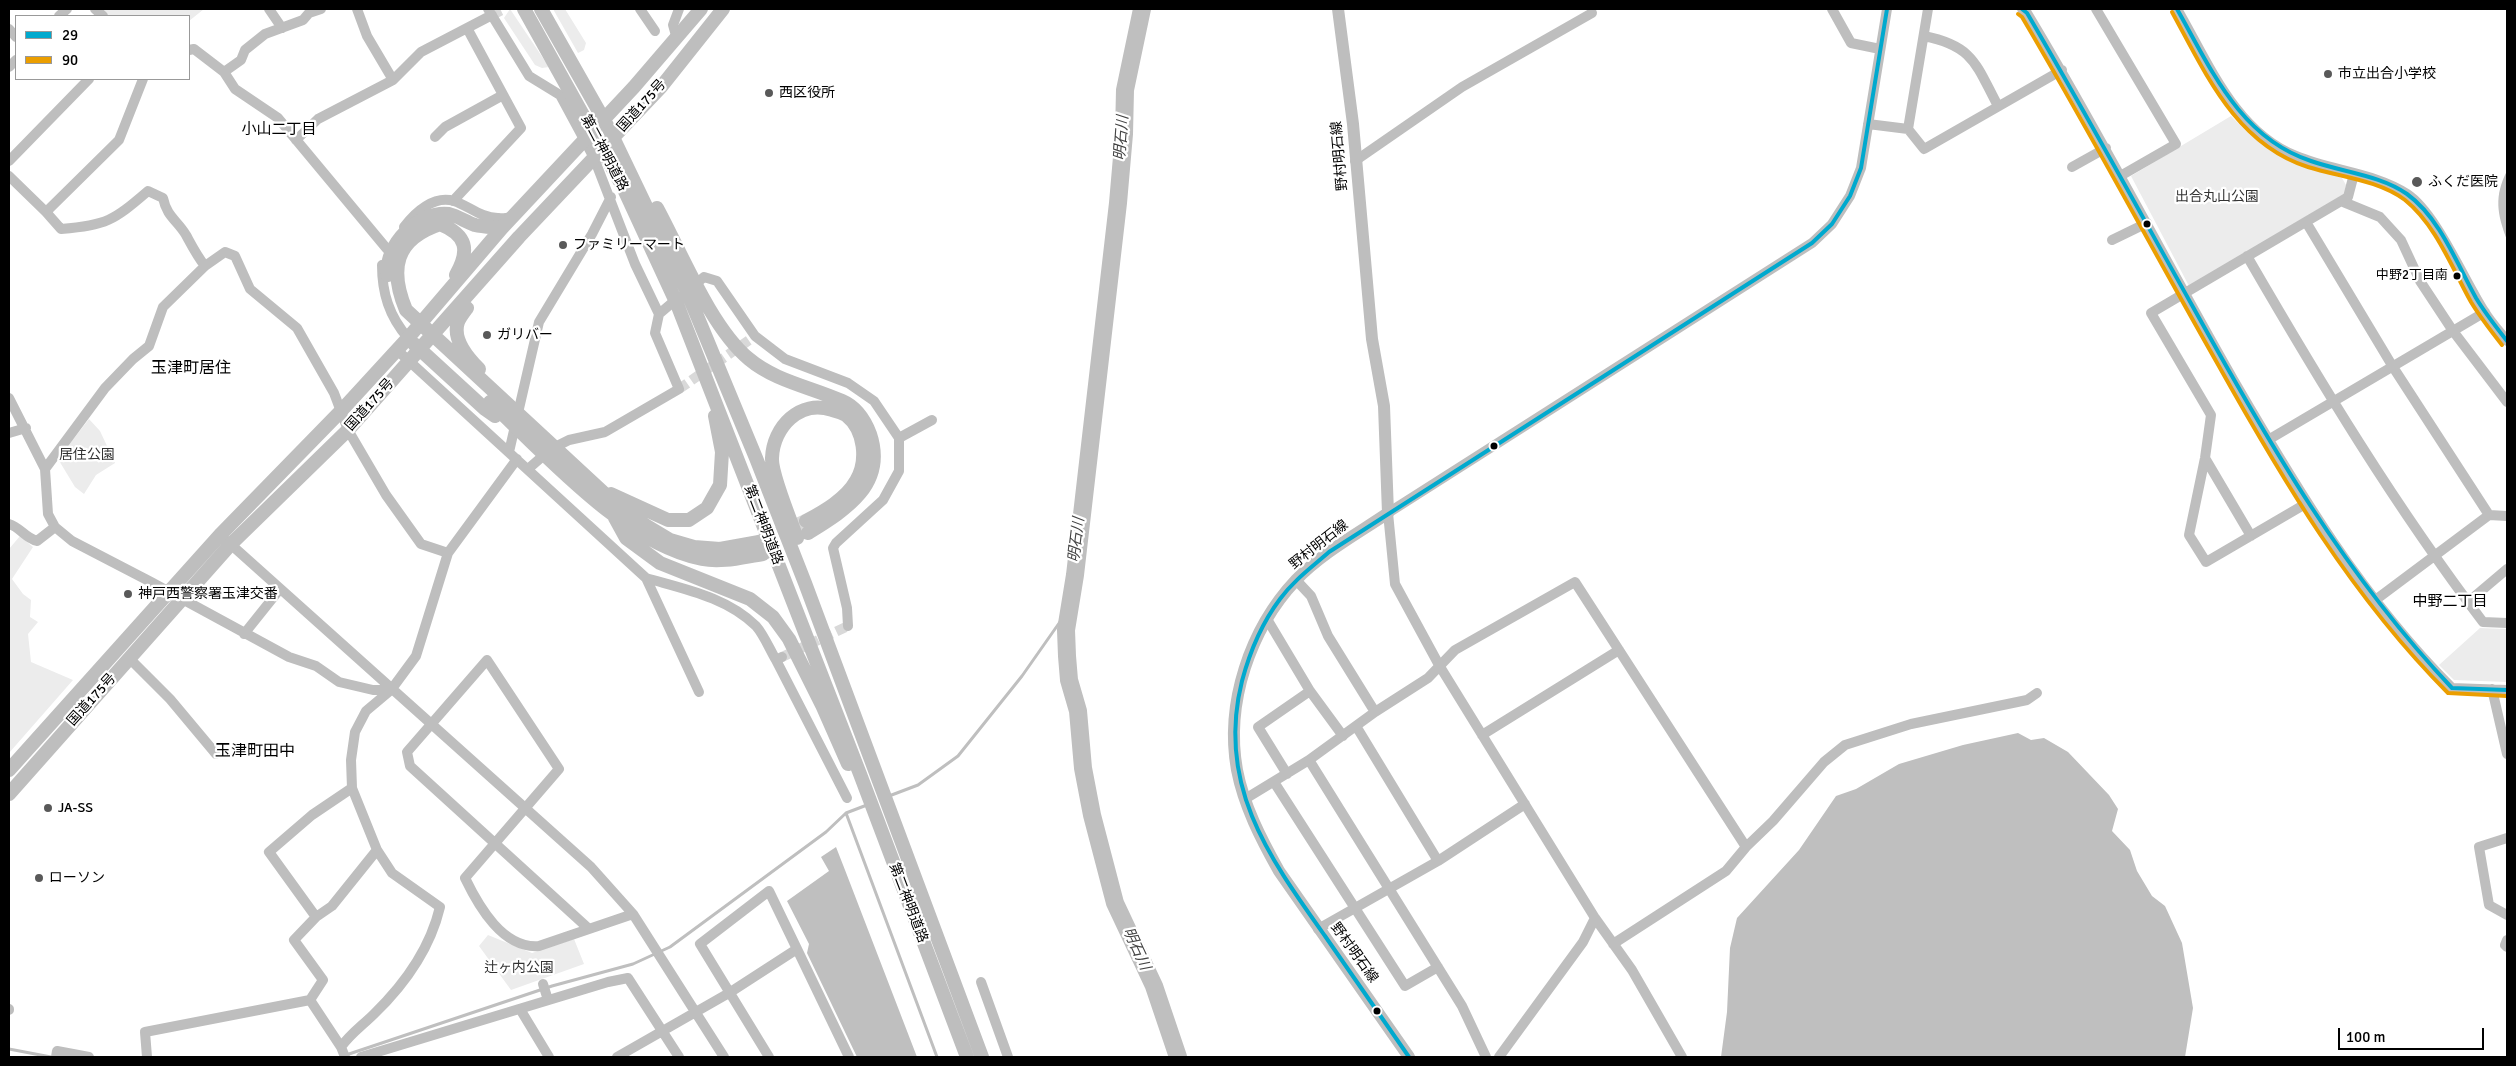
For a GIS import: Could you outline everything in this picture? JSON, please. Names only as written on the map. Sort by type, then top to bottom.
[{"type":"highway","name":"第二神明道路","points":[[524,9],[623,187],[678,304],[857,775],[884,838],[967,1057]]},
{"type":"highway","name":"第二神明道路","points":[[540,9],[574,65],[609,129],[657,207],[693,290],[982,1057]]},
{"type":"highway","name":"国道175号","points":[[9,794],[130,658],[220,535],[341,411],[408,338],[502,228],[677,39],[701,9]]},
{"type":"highway","name":"国道175号","points":[[9,770],[175,595],[230,545],[348,430],[477,287],[519,237],[661,87],[722,9]]},
{"type":"highway","points":[[502,228],[476,225],[449,214],[425,217],[409,229],[394,248],[387,272],[393,302],[525,435]]},
{"type":"highway","points":[[427,317],[436,300],[457,274],[463,261],[464,242],[456,231],[440,224],[422,230],[405,246],[397,268],[397,288],[404,314],[522,418],[614,516],[626,538],[660,563],[750,599],[773,617],[789,639],[857,775]]},
{"type":"highway","points":[[477,287],[458,322],[459,341],[470,360],[509,398],[522,418]]},
{"type":"highway","points":[[693,290],[730,339],[749,360],[771,373],[844,401],[866,423],[874,452],[873,468],[868,484],[854,500],[807,527],[856,481],[862,459],[862,438],[845,414],[822,406],[800,411],[786,421],[774,446],[771,460],[802,551],[805,583]]},
{"type":"highway","points":[[408,338],[485,408],[574,472],[601,489],[668,520],[689,520],[707,508],[720,485],[722,452],[715,420],[716,402]]},
{"type":"highway","points":[[601,489],[621,509],[670,540],[694,547],[720,549],[761,548],[733,560],[704,560],[669,550],[614,516]]},
{"type":"main road","name":"野村明石線","points":[[1338,9],[1354,124],[1355,161],[1372,338],[1384,406],[1388,513],[1329,552],[1296,580],[1267,619],[1248,660],[1236,710],[1235,740],[1237,769],[1245,800],[1262,842],[1318,929],[1409,1057]]},
{"type":"street","points":[[269,9],[282,28]]},
{"type":"street","points":[[224,72],[241,60],[245,50],[265,34],[303,20],[309,13],[321,9]]},
{"type":"street","points":[[357,9],[367,36],[393,80]]},
{"type":"street","points":[[640,9],[655,31]]},
{"type":"street","points":[[677,39],[673,25],[679,9]]},
{"type":"street","points":[[1832,9],[1851,43],[1880,49]]},
{"type":"street","points":[[1682,1057],[1632,970],[1595,918],[1439,665],[1395,584],[1388,513],[1812,243],[1832,224],[1850,196],[1861,168],[1888,9]]},
{"type":"street","points":[[1908,129],[1928,9]]},
{"type":"street","points":[[2096,9],[2176,144],[2122,175]]},
{"type":"street","points":[[2177,9],[2236,110],[2255,129],[2275,145],[2295,156],[2382,182],[2407,195],[2426,212],[2485,312],[2507,341]]},
{"type":"street","points":[[2028,10],[2122,175],[2184,292],[2268,440],[2307,503],[2374,601],[2452,688],[2507,690]]},
{"type":"street","points":[[296,140],[318,119],[393,80],[421,52],[467,28],[490,12],[530,76],[560,95],[594,158],[611,197],[635,264],[659,314],[655,333],[679,389],[604,432],[569,440],[551,449],[528,469]]},
{"type":"street","points":[[1355,161],[1462,87],[1592,13]]},
{"type":"street","points":[[453,201],[521,128],[467,28]]},
{"type":"street","points":[[1924,36],[1949,41],[1972,57],[1998,106]]},
{"type":"street","points":[[190,50],[194,49],[224,72],[235,89],[278,118],[388,249]]},
{"type":"street","points":[[1868,124],[1908,129],[1924,150],[2062,70]]},
{"type":"street","points":[[9,161],[89,80]]},
{"type":"street","points":[[46,212],[119,140],[143,80]]},
{"type":"street","points":[[435,137],[446,127],[503,95]]},
{"type":"street","points":[[2072,167],[2106,148]]},
{"type":"street","points":[[2307,503],[2206,562],[2188,535],[2205,458],[2211,416],[2151,312],[2348,197],[2354,174]]},
{"type":"street","points":[[9,176],[61,229],[94,226],[119,216],[148,191],[163,198],[166,211],[186,234],[194,253],[205,266]]},
{"type":"street","points":[[509,452],[539,322],[592,234],[611,197]]},
{"type":"street","points":[[408,338],[399,328],[385,299],[382,264],[388,249],[406,224],[423,207],[437,201],[453,201],[477,213],[498,218],[515,216]]},
{"type":"street","points":[[2342,201],[2380,217],[2401,240],[2420,281],[2453,331],[2507,402]]},
{"type":"street","points":[[2306,222],[2393,367],[2489,515]]},
{"type":"street","points":[[2112,240],[2147,223]]},
{"type":"street","points":[[45,469],[105,388],[132,359],[149,346],[163,307],[205,266],[225,252],[235,256],[250,289],[297,328],[334,393],[348,430],[386,495],[421,544],[448,553]]},
{"type":"street","points":[[2247,256],[2333,403],[2433,556],[2483,622],[2507,623]]},
{"type":"street","points":[[659,314],[704,277],[717,281],[755,336],[785,359],[848,383],[874,401],[899,438],[899,471],[883,500],[836,543],[834,548],[847,608],[848,626]]},
{"type":"street","points":[[2268,440],[2485,312]]},
{"type":"street","points":[[397,350],[646,578],[699,692]]},
{"type":"street","points":[[9,398],[26,428],[45,469],[48,514],[55,527],[72,541],[289,658],[316,666],[339,682],[373,690],[390,690]]},
{"type":"street","points":[[899,438],[932,420]]},
{"type":"street","points":[[9,433],[26,428]]},
{"type":"street","points":[[2205,458],[2251,536]]},
{"type":"street","points":[[341,1047],[349,1035],[373,1015],[405,981],[434,930],[440,907],[392,873],[377,850],[352,788],[351,760],[355,732],[366,711],[390,690],[416,656],[448,553],[518,459]]},
{"type":"street","points":[[2374,601],[2489,515],[2507,516]]},
{"type":"street","points":[[9,524],[14,525],[28,539],[37,541],[55,527]]},
{"type":"street","points":[[220,535],[390,690],[591,867],[633,914],[724,1057]]},
{"type":"street","points":[[2468,602],[2507,569]]},
{"type":"street","points":[[646,578],[715,599],[735,610],[757,627],[779,659],[847,798]]},
{"type":"street","points":[[1296,580],[1311,596],[1328,636],[1375,712]]},
{"type":"street","points":[[1245,800],[1309,760],[1375,712],[1428,678],[1439,665],[1471,640],[1575,582],[1746,847]]},
{"type":"street","points":[[244,634],[280,589]]},
{"type":"street","points":[[1267,619],[1310,691],[1343,736]]},
{"type":"street","points":[[1482,735],[1619,650]]},
{"type":"street","points":[[130,658],[170,699],[216,754]]},
{"type":"street","points":[[590,929],[496,843],[410,766],[408,752],[487,660],[559,768],[496,843],[465,878],[476,900],[503,934],[527,947],[540,946],[590,929],[633,914]]},
{"type":"street","points":[[2492,690],[2507,754]]},
{"type":"street","points":[[1287,774],[1258,727],[1310,691]]},
{"type":"street","points":[[1613,944],[1726,871],[1746,847],[1773,821],[1824,762],[1845,745],[1911,724],[2027,700],[2037,693]]},
{"type":"street","points":[[1356,726],[1438,861]]},
{"type":"street","points":[[1309,760],[1462,1006],[1486,1057]]},
{"type":"street","points":[[1274,782],[1405,986],[1438,966]]},
{"type":"street","points":[[316,917],[269,852],[312,815],[352,788]]},
{"type":"street","points":[[1318,929],[1438,861],[1525,804]]},
{"type":"street","points":[[2507,838],[2479,847],[2489,905],[2507,915]]},
{"type":"street","points":[[147,1057],[145,1032],[310,1000],[323,980],[294,940],[316,917],[332,906],[377,850]]},
{"type":"street","points":[[769,1057],[700,944],[769,891],[849,1057]]},
{"type":"street","points":[[1499,1057],[1582,942],[1595,918]]},
{"type":"street","points":[[2507,940],[2505,945],[2507,947]]},
{"type":"street","points":[[616,1057],[696,1013],[797,949]]},
{"type":"street","points":[[361,1057],[548,1000],[628,978],[679,1057]]},
{"type":"street","points":[[981,982],[1008,1057]]},
{"type":"street","points":[[543,984],[548,1000]]},
{"type":"street","points":[[310,1000],[341,1047],[345,1057]]},
{"type":"street","points":[[520,1009],[549,1057]]},
{"type":"street","points":[[56,1054],[89,1057]]},
{"type":"green space","points":[[100,9],[204,9],[190,20],[190,15],[106,15]]},
{"type":"green space","points":[[510,9],[549,67],[542,68],[535,65],[504,18]]},
{"type":"green space","points":[[553,9],[565,9],[586,43],[584,50],[578,53]]},
{"type":"green space","name":"出合丸山公園","points":[[2231,116],[2249,134],[2285,159],[2342,178],[2346,185],[2344,194],[2189,286],[2131,176]]},
{"type":"green space","name":"居住公園","points":[[89,419],[100,431],[115,463],[96,475],[84,494],[75,487],[58,459]]},
{"type":"green space","points":[[20,536],[33,547],[12,579],[23,594],[31,600],[30,617],[38,622],[28,634],[31,662],[73,680],[9,753],[9,549]]},
{"type":"green space","points":[[2480,628],[2507,629],[2507,682],[2454,680],[2439,665]]},
{"type":"green space","name":"辻ヶ内公園","points":[[488,935],[532,953],[574,939],[584,964],[511,990],[479,946]]},
{"type":"shaded area","points":[[2507,171],[2507,240],[2498,205],[2500,189]]},
{"type":"shaded area","points":[[2018,733],[2031,740],[2044,738],[2068,752],[2109,795],[2118,809],[2112,831],[2130,850],[2137,871],[2152,896],[2165,906],[2182,943],[2193,1008],[2185,1057],[1721,1057],[1727,1012],[1730,948],[1737,918],[1799,850],[1836,796],[1856,789],[1899,764],[1963,745]]},
{"type":"shaded area","points":[[836,847],[917,1057],[857,1057],[807,953],[809,944],[787,901],[829,871],[821,857]]},
{"type":"waterway","name":"明石川","points":[[1142,9],[1125,90],[1124,134],[1118,203],[1075,575],[1066,630],[1069,680],[1078,711],[1083,768],[1092,815],[1115,903],[1154,986],[1178,1057]]},
{"type":"waterway","points":[[889,796],[918,785],[958,756],[1022,676],[1069,609]]},
{"type":"waterway","points":[[346,1055],[552,986],[633,964],[670,947],[826,832],[846,813],[867,805]]},
{"type":"waterway","points":[[846,813],[937,1057]]},
{"type":"waterway","points":[[9,1049],[51,1057]]},
{"type":"tunnel","points":[[492,15],[504,9]]},
{"type":"tunnel","points":[[679,389],[755,336]]},
{"type":"tunnel","points":[[759,542],[806,521]]},
{"type":"tunnel","points":[[782,657],[848,626]]},
{"type":"transit line","name":"29","points":[[1409,1057],[1284,877],[1252,817],[1242,786],[1236,753],[1236,718],[1242,681],[1257,638],[1285,592],[1329,552],[1812,243],[1832,224],[1850,196],[1861,168],[1887,9]]},
{"type":"transit line","name":"29","points":[[2022,9],[2027,13],[2069,86],[2250,408],[2310,506],[2343,553],[2413,645],[2452,688],[2507,690]]},
{"type":"transit line","name":"29","points":[[2177,9],[2202,55],[2230,99],[2246,119],[2265,136],[2286,150],[2311,161],[2385,182],[2407,194],[2419,204],[2447,242],[2476,298],[2507,341]]},
{"type":"transit line","name":"90","points":[[2172,12],[2197,59],[2226,104],[2242,124],[2261,142],[2283,156],[2308,167],[2371,183],[2383,188],[2405,200],[2416,210],[2434,234],[2474,308],[2502,345]]},
{"type":"transit line","name":"90","points":[[2018,14],[2022,17],[2071,102],[2241,405],[2293,493],[2350,577],[2413,656],[2448,693],[2507,696]]},
{"type":"place","name":"市立出合小学校","points":[[2328,74]]},
{"type":"place","name":"西区役所","points":[[769,93]]},
{"type":"place","name":"ふくだ医院","points":[[2417,182]]},
{"type":"place","name":"ファミリーマート","points":[[563,245]]},
{"type":"place","name":"中野2丁目南","points":[[2457,276]]},
{"type":"place","name":"ガリバー","points":[[487,335]]},
{"type":"place","name":"神戸西警察署玉津交番","points":[[128,594]]},
{"type":"place","name":"JA-SS","points":[[48,808]]},
{"type":"place","name":"ローソン","points":[[39,878]]},
{"type":"district","name":"小山二丁目","points":[[279,130]]},
{"type":"district","name":"玉津町居住","points":[[191,369]]},
{"type":"district","name":"中野二丁目","points":[[2450,602]]},
{"type":"district","name":"玉津町田中","points":[[255,752]]}]
